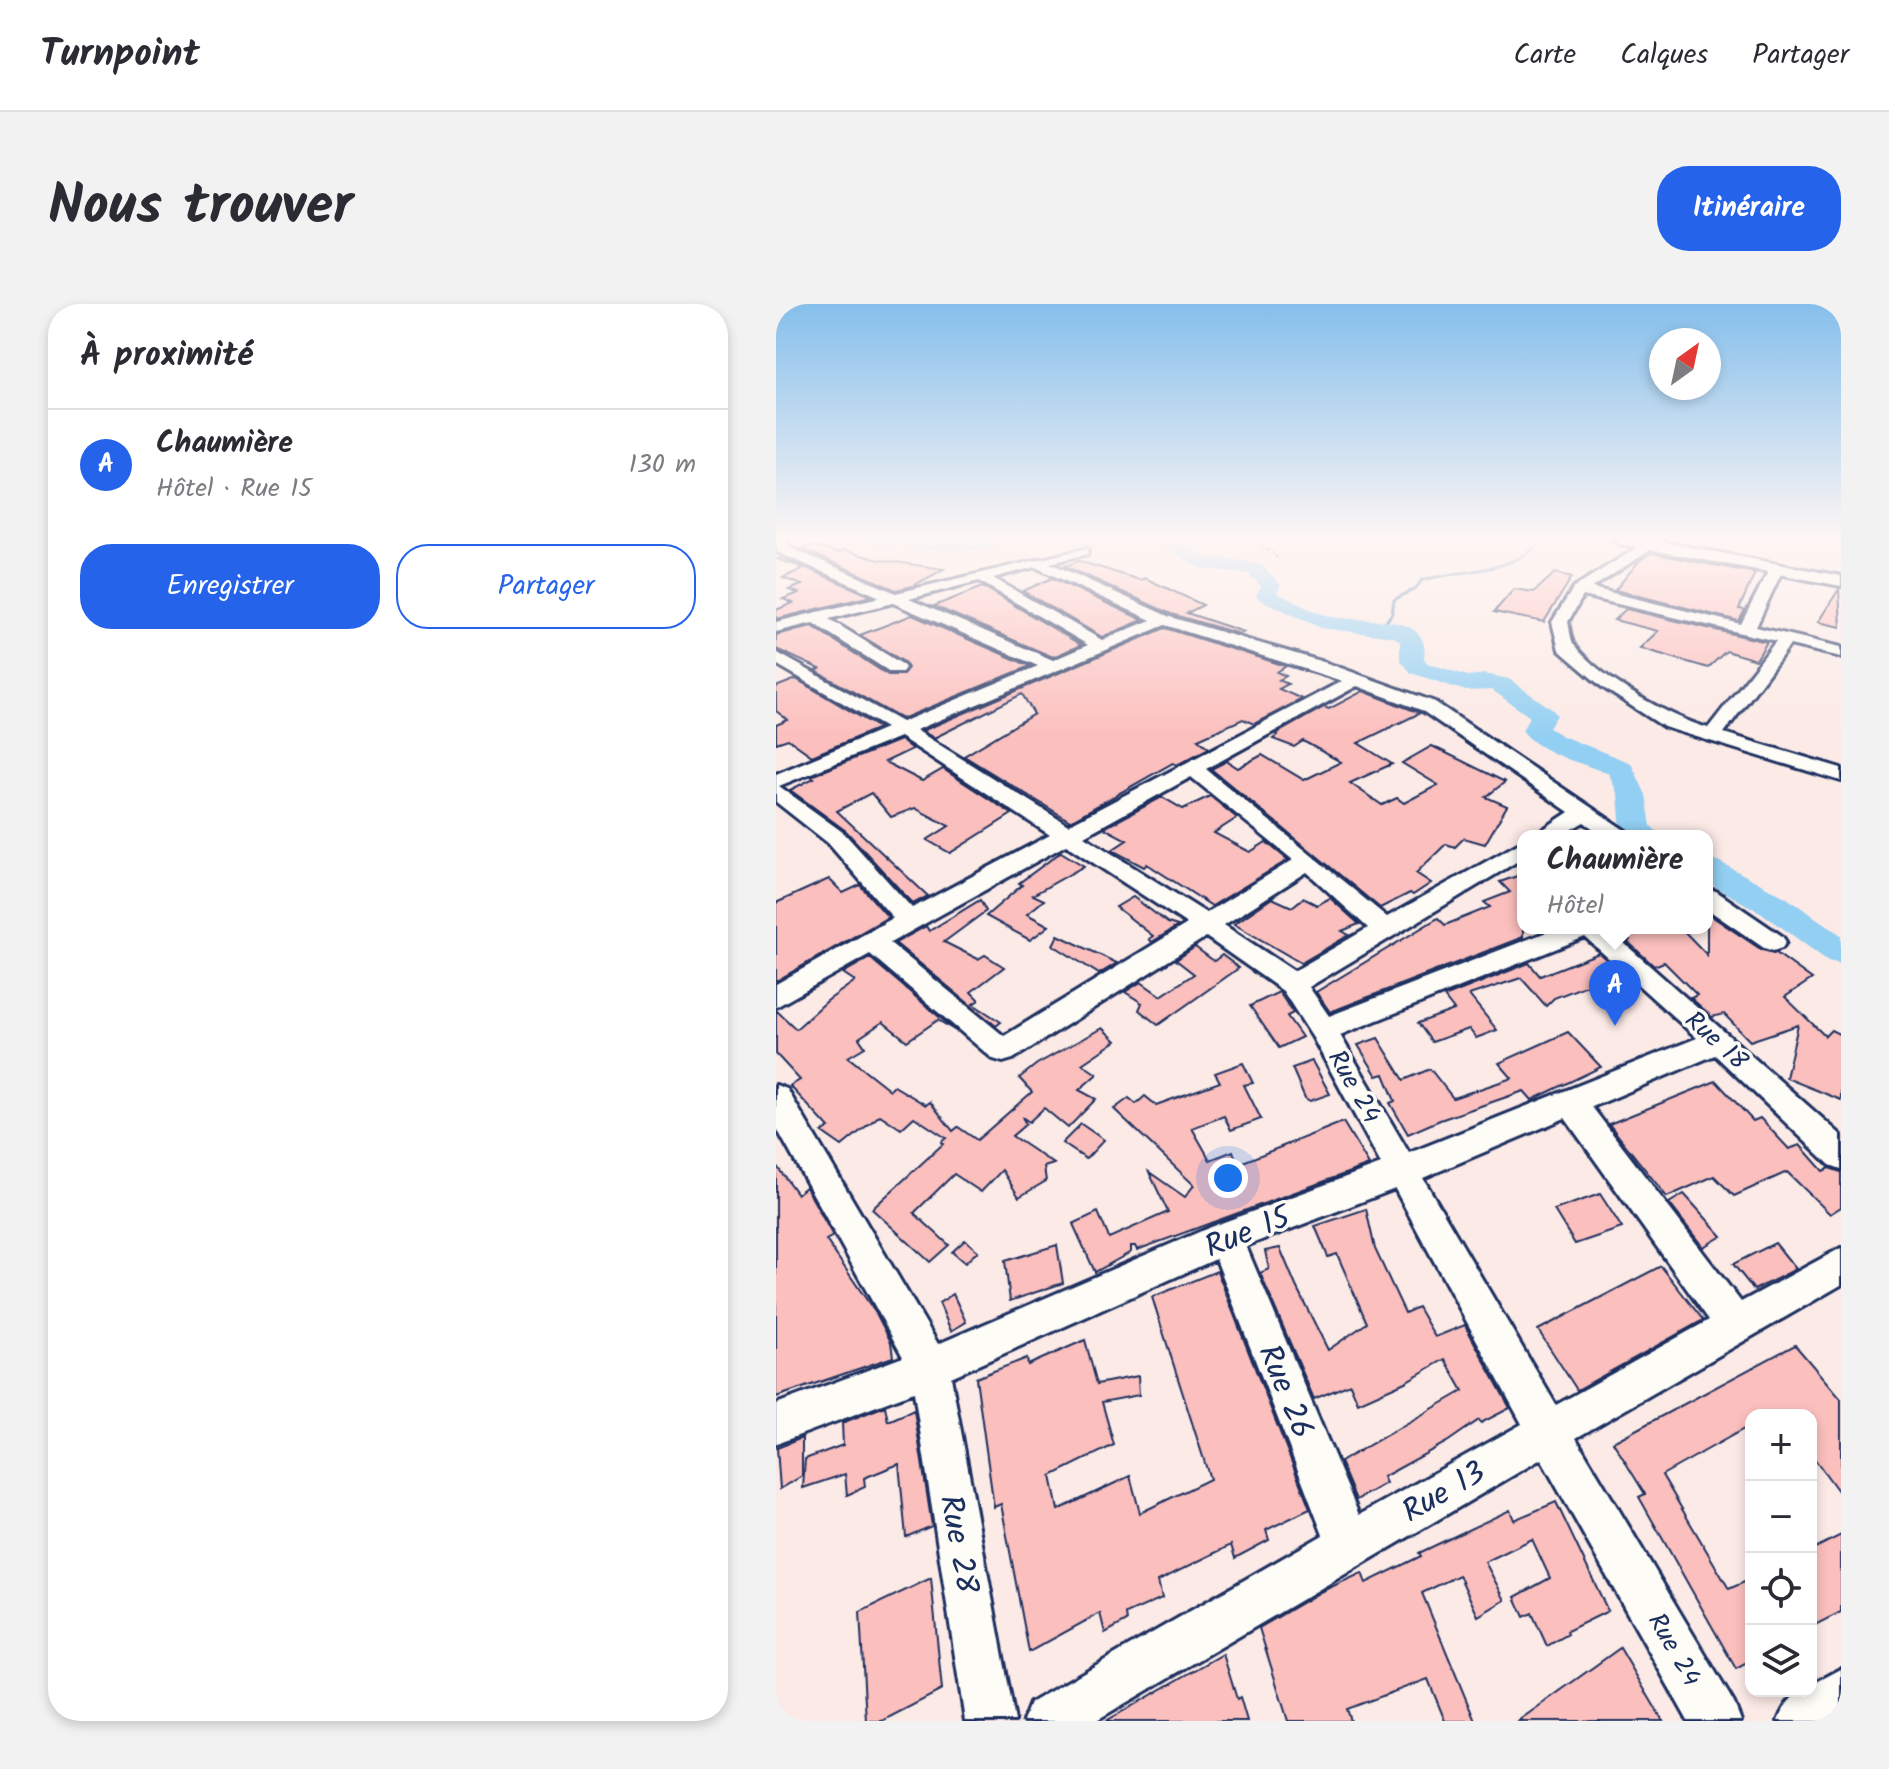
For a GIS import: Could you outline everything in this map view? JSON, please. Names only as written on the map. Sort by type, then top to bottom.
[{"type":"street","points":[[776,627],[862,605]]},
{"type":"street","points":[[913,605],[1052,666]]},
{"type":"street","points":[[1030,605],[1101,646]]},
{"type":"street","points":[[1131,605],[1164,620],[1356,680],[1428,706],[1609,830]]},
{"type":"street","points":[[1570,605],[1560,622],[1565,646],[1608,683],[1671,723],[1841,775]]},
{"type":"street","points":[[1642,605],[1841,652]]},
{"type":"street","points":[[1746,630],[1758,605]]},
{"type":"street","points":[[815,617],[896,668]]},
{"type":"street","points":[[776,781],[1164,620]]},
{"type":"street","points":[[1712,736],[1786,639]]},
{"type":"street","name":"Rue 24","points":[[776,657],[901,729],[1070,835],[1293,984],[1323,1030],[1548,1431],[1716,1721]]},
{"type":"street","points":[[776,997],[909,920],[1356,680]]},
{"type":"street","points":[[1194,769],[1308,861],[1385,929]]},
{"type":"street","points":[[776,792],[836,838],[909,920]]},
{"type":"street","points":[[1554,830],[1584,813]]},
{"type":"street","points":[[1293,984],[1517,852]]},
{"type":"street","points":[[871,941],[1003,1051],[1308,861]]},
{"type":"street","points":[[1713,901],[1773,942]]},
{"type":"street","points":[[1323,1030],[1567,934]]},
{"type":"street","name":"Rue 18","points":[[1598,934],[1841,1155]]},
{"type":"street","name":"Rue 15","points":[[776,1424],[930,1367],[1225,1238],[1403,1171],[1719,1041]]},
{"type":"street","points":[[776,1098],[930,1367]]},
{"type":"street","points":[[1571,1103],[1734,1323]]},
{"type":"street","name":"Rue 26","points":[[1225,1238],[1349,1545]]},
{"type":"street","name":"Rue 13","points":[[1048,1721],[1734,1323],[1841,1265]]},
{"type":"street","name":"Rue 28","points":[[930,1367],[990,1721]]},
{"type":"street","points":[[1803,1721],[1841,1694]]},
{"type":"building","points":[[788,605],[833,605],[776,619],[776,610]]},
{"type":"building","points":[[1014,605],[1081,645],[1053,657],[934,606]]},
{"type":"building","points":[[1047,605],[1111,605],[1143,620],[1102,637]]},
{"type":"building","points":[[1151,605],[1203,605],[1187,613],[1244,632],[1240,634]]},
{"type":"building","points":[[1500,605],[1554,605],[1544,622],[1494,612]]},
{"type":"building","points":[[1676,605],[1741,605],[1739,609],[1745,610],[1739,621]]},
{"type":"building","points":[[1829,605],[1840,605],[1841,627],[1818,622]]},
{"type":"building","points":[[1626,609],[1767,642],[1756,660],[1726,651],[1708,668],[1640,648],[1658,631],[1614,620]]},
{"type":"building","points":[[912,615],[1030,666],[902,719],[816,671],[820,669],[776,649],[776,635],[812,626],[888,675],[902,675],[908,668],[904,662],[860,635]]},
{"type":"building","points":[[1165,628],[1286,666],[1277,672],[1286,676],[1279,680],[1288,684],[1279,689],[1302,699],[1254,724],[1243,719],[1198,739],[1209,748],[1177,765],[1173,763],[1070,821],[964,756],[1034,714],[1022,694],[934,738],[922,731]]},
{"type":"building","points":[[796,679],[879,728],[812,756],[788,739],[776,743],[776,725],[788,720],[776,711],[776,687]]},
{"type":"building","points":[[1363,691],[1420,713],[1358,743],[1392,764],[1350,783],[1382,805],[1397,798],[1404,803],[1438,785],[1402,763],[1432,746],[1505,782],[1486,797],[1507,806],[1485,844],[1464,838],[1455,847],[1446,844],[1416,873],[1431,883],[1413,895],[1410,893],[1380,908],[1211,769],[1227,761],[1238,768],[1262,755],[1304,780],[1341,762],[1303,741],[1294,747],[1273,739],[1276,734],[1324,707],[1329,709]]},
{"type":"building","points":[[900,740],[912,749],[885,762],[922,781],[943,769],[1012,814],[950,853],[927,840],[949,826],[915,808],[891,817],[871,793],[837,811],[928,896],[913,904],[846,831],[790,790],[814,778],[811,776]]},
{"type":"building","points":[[1210,796],[1237,818],[1214,833],[1250,852],[1266,842],[1288,860],[1212,906],[1147,864],[1144,867],[1112,850],[1127,840],[1104,828],[1162,797],[1183,809]]},
{"type":"building","points":[[1061,852],[1084,866],[1033,895],[1044,900],[1027,914],[1049,926],[1030,940],[986,916],[1022,885],[1019,883]]},
{"type":"building","points":[[1517,876],[1517,934],[1523,934],[1523,937],[1330,1012],[1316,992],[1438,918],[1445,925],[1490,907],[1484,902],[1510,892],[1500,882]]},
{"type":"building","points":[[829,879],[843,893],[860,885],[888,917],[776,981],[776,903]]},
{"type":"building","points":[[1133,897],[1168,923],[1178,926],[1152,942],[1149,939],[1153,936],[1116,907]]},
{"type":"building","points":[[1272,898],[1292,907],[1303,898],[1317,905],[1330,898],[1359,924],[1342,931],[1349,935],[1301,963],[1234,924]]},
{"type":"building","points":[[980,900],[986,911],[944,942],[978,959],[985,955],[1004,967],[971,992],[979,1000],[973,1004],[1001,1022],[996,1026],[895,943],[926,926],[929,931]]},
{"type":"building","points":[[1713,917],[1762,950],[1776,953],[1812,979],[1785,997],[1825,1036],[1831,1030],[1841,1035],[1841,1100],[1786,1078],[1798,1025],[1750,1041],[1724,1014],[1712,1017],[1691,998],[1697,995],[1664,962],[1654,966],[1627,941],[1630,940],[1627,936],[1687,934],[1707,955],[1707,934],[1713,934]]},
{"type":"building","points":[[1058,935],[1117,963],[1099,974],[1053,945]]},
{"type":"building","points":[[1195,947],[1214,961],[1222,955],[1239,968],[1158,1025],[1139,1010],[1142,1003],[1125,992],[1141,982],[1161,996],[1194,974],[1176,960]]},
{"type":"building","points":[[1599,953],[1620,972],[1554,998],[1546,1006],[1521,978],[1469,995],[1497,1030],[1476,1038],[1469,1029],[1432,1042],[1418,1023],[1454,1010],[1444,997],[1529,963],[1540,976]]},
{"type":"building","points":[[870,958],[957,1032],[938,1020],[907,1041],[883,1022],[859,1038],[865,1047],[848,1057],[890,1090],[894,1086],[926,1105],[930,1102],[953,1131],[958,1127],[977,1140],[1032,1092],[1019,1078],[1037,1064],[1102,1028],[1116,1041],[1082,1064],[1097,1074],[1079,1090],[1096,1099],[1068,1128],[1044,1108],[1029,1122],[1022,1117],[1026,1124],[1012,1136],[1054,1164],[1044,1167],[1046,1181],[1019,1197],[1002,1170],[981,1192],[954,1174],[914,1213],[949,1245],[930,1262],[872,1209],[946,1138],[914,1117],[901,1129],[880,1115],[842,1146],[822,1132],[829,1128],[790,1086],[800,1080],[776,1054],[776,1010],[796,1029],[855,981],[843,973]]},
{"type":"building","points":[[1279,992],[1293,1013],[1287,1016],[1302,1037],[1279,1048],[1250,1006]]},
{"type":"building","points":[[1568,1032],[1601,1067],[1532,1100],[1524,1091],[1408,1134],[1390,1103],[1395,1101],[1384,1074],[1377,1076],[1358,1045],[1378,1038],[1404,1080],[1430,1069],[1453,1098],[1512,1078],[1499,1063]]},
{"type":"building","points":[[1312,1061],[1330,1094],[1310,1101],[1305,1098],[1292,1068]]},
{"type":"building","points":[[1243,1063],[1253,1083],[1244,1085],[1261,1119],[1231,1130],[1224,1116],[1192,1128],[1210,1160],[1233,1151],[1238,1164],[1343,1122],[1369,1165],[1137,1250],[1131,1246],[1131,1252],[1095,1272],[1073,1224],[1098,1212],[1109,1238],[1168,1212],[1149,1172],[1185,1197],[1194,1185],[1114,1109],[1129,1098],[1136,1104],[1145,1096],[1156,1105],[1220,1082],[1215,1073]]},
{"type":"building","points":[[1716,1081],[1753,1121],[1760,1118],[1789,1149],[1800,1145],[1823,1171],[1829,1168],[1841,1172],[1841,1207],[1830,1214],[1787,1172],[1734,1196],[1714,1176],[1667,1197],[1609,1124]]},
{"type":"building","points":[[1081,1124],[1104,1140],[1086,1159],[1062,1143]]},
{"type":"building","points":[[776,1165],[797,1194],[806,1187],[833,1236],[826,1240],[877,1315],[891,1342],[893,1357],[776,1397]]},
{"type":"building","points":[[1600,1194],[1622,1228],[1575,1244],[1554,1210]]},
{"type":"building","points":[[1684,1194],[1722,1236],[1703,1247],[1669,1203]]},
{"type":"building","points":[[1366,1209],[1375,1249],[1405,1313],[1418,1307],[1435,1337],[1465,1325],[1510,1408],[1481,1423],[1479,1420],[1447,1442],[1383,1477],[1386,1483],[1356,1500],[1340,1462],[1463,1391],[1445,1359],[1405,1382],[1358,1403],[1350,1384],[1314,1399],[1260,1273],[1269,1269],[1265,1251],[1280,1248],[1328,1350],[1367,1323],[1337,1254],[1328,1257],[1315,1226]]},
{"type":"building","points":[[965,1240],[978,1251],[965,1263],[952,1252]]},
{"type":"building","points":[[1775,1243],[1796,1269],[1754,1290],[1733,1264]]},
{"type":"building","points":[[1057,1245],[1063,1283],[1010,1301],[1005,1261]]},
{"type":"building","points":[[1661,1266],[1703,1320],[1577,1390],[1538,1330]]},
{"type":"building","points":[[1217,1271],[1310,1509],[1266,1530],[1269,1540],[1235,1558],[1231,1545],[1158,1581],[1162,1598],[1126,1614],[1127,1621],[1105,1633],[1100,1613],[1029,1652],[1001,1504],[994,1507],[976,1378],[1027,1358],[1028,1365],[1085,1340],[1097,1384],[1138,1376],[1139,1395],[1102,1402],[1114,1445],[1051,1476],[1058,1510],[1130,1476],[1140,1513],[1210,1479],[1152,1297]]},
{"type":"building","points":[[953,1294],[966,1322],[951,1331],[939,1303]]},
{"type":"building","points":[[1795,1345],[1841,1399],[1841,1495],[1817,1462],[1817,1409],[1745,1409],[1745,1428],[1662,1475],[1729,1589],[1745,1582],[1745,1664],[1736,1669],[1639,1497],[1645,1494],[1613,1442]]},
{"type":"building","points":[[885,1406],[888,1421],[914,1410],[932,1526],[906,1537],[899,1464],[864,1478],[865,1487],[847,1495],[845,1474],[803,1488],[805,1459],[843,1445],[842,1423]]},
{"type":"building","points":[[802,1438],[802,1476],[780,1489],[777,1448]]},
{"type":"building","points":[[1556,1502],[1608,1611],[1567,1631],[1568,1634],[1547,1646],[1532,1613],[1524,1617],[1515,1597],[1550,1578],[1532,1539],[1485,1562],[1505,1600],[1478,1616],[1459,1575],[1422,1593],[1475,1721],[1445,1721],[1428,1679],[1347,1709],[1351,1721],[1288,1721],[1259,1628],[1322,1591],[1362,1573],[1366,1583],[1421,1556],[1419,1553],[1510,1510],[1514,1520]]},
{"type":"building","points":[[1841,1535],[1841,1612],[1817,1624],[1817,1553],[1817,1547]]},
{"type":"building","points":[[931,1578],[942,1690],[882,1721],[866,1721],[860,1612]]},
{"type":"building","points":[[1620,1648],[1663,1721],[1518,1721]]},
{"type":"building","points":[[1223,1654],[1247,1721],[1106,1721]]},
{"type":"waterway","points":[[1287,605],[1329,623],[1378,626],[1402,632],[1410,638],[1414,647],[1412,659],[1419,668],[1466,684],[1485,681],[1500,684],[1544,715],[1535,730],[1553,742],[1621,769],[1632,795],[1636,830]]},
{"type":"waterway","points":[[1384,625],[1393,605]]},
{"type":"waterway","points":[[1713,871],[1775,906],[1841,952]]},
{"type":"place","name":"Chaumière","points":[[1615,1026]]}]
